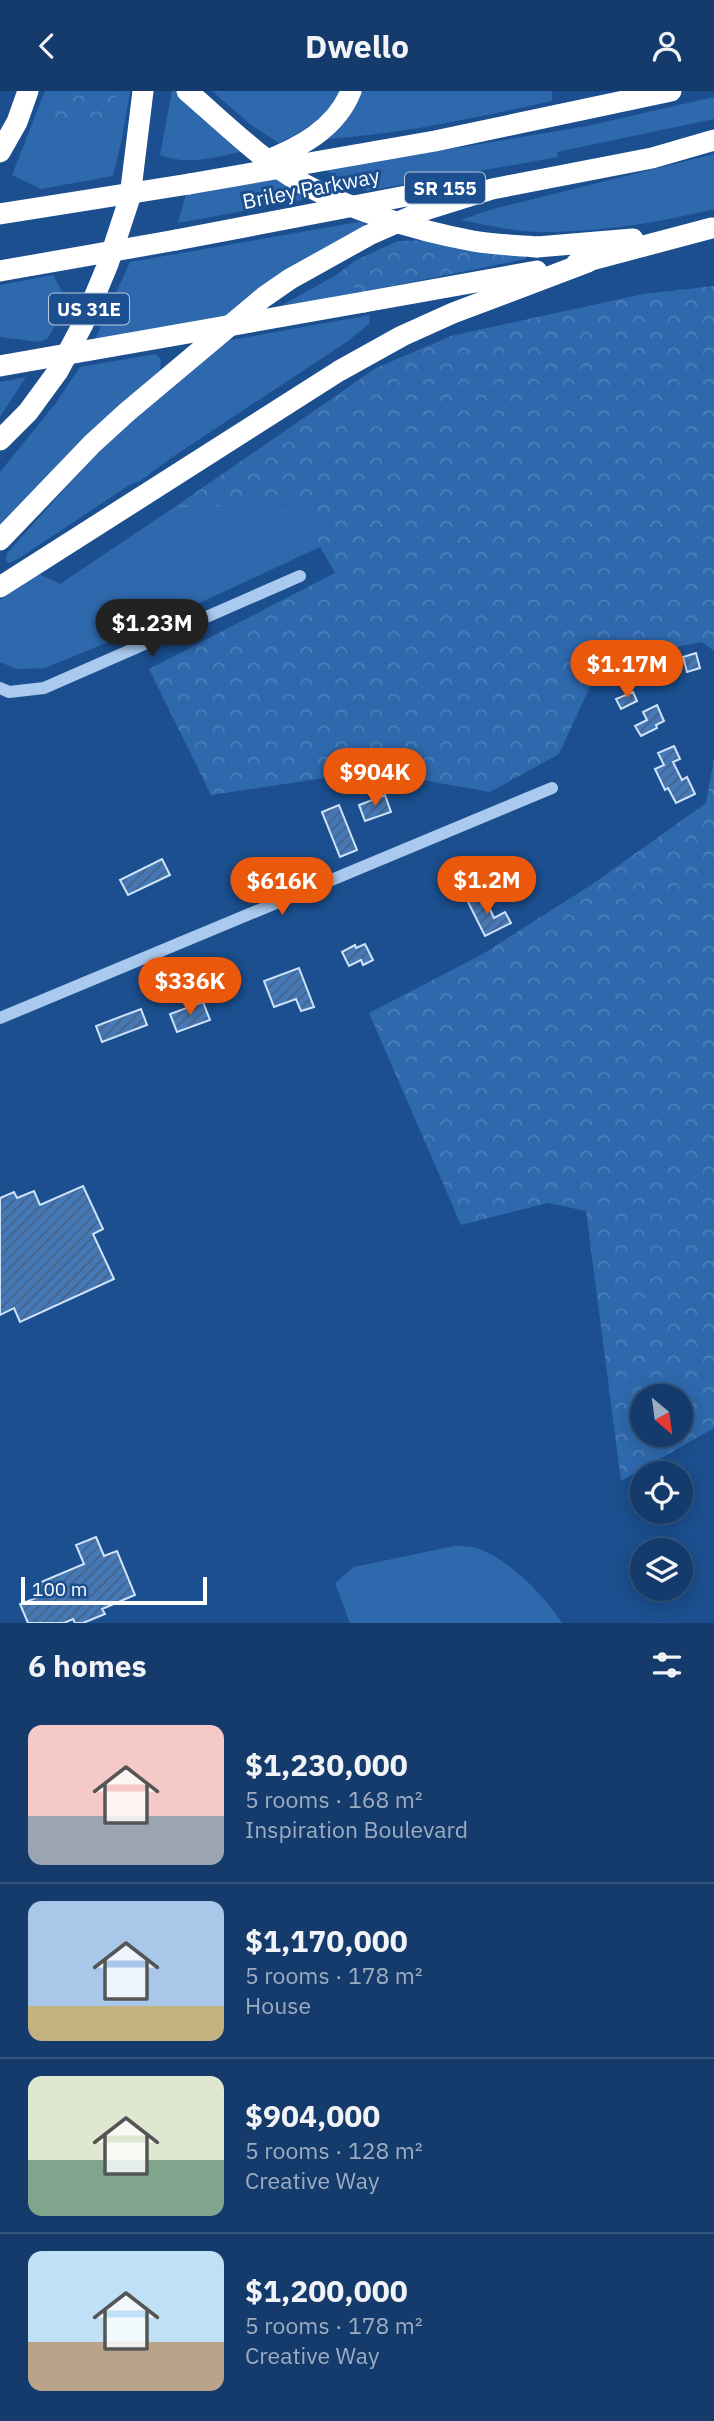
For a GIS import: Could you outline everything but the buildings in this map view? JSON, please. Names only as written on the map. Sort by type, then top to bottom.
[{"type":"highway","points":[[0,152],[17,122],[28,91]]},
{"type":"highway","name":"US 31E","points":[[0,440],[28,412],[58,371],[83,324],[108,264],[130,197],[143,91]]},
{"type":"highway","points":[[130,197],[151,129],[158,91]]},
{"type":"highway","points":[[187,91],[257,151],[300,181],[335,199],[419,229],[475,242],[537,247],[713,228]]},
{"type":"highway","points":[[216,179],[279,156],[310,140],[330,124],[346,103],[351,91]]},
{"type":"highway","name":"Briley Parkway","points":[[0,214],[435,141],[671,91]]},
{"type":"highway","points":[[0,540],[73,463],[127,412],[264,297],[300,274],[369,236],[428,209],[479,193],[652,158],[714,138]]},
{"type":"highway","name":"Briley Parkway","points":[[0,271],[714,138]]},
{"type":"highway","points":[[0,366],[588,262],[713,228]]},
{"type":"highway","points":[[0,587],[339,371],[402,336],[453,313],[588,262]]},
{"type":"street","points":[[0,688],[9,692],[44,688],[300,576]]},
{"type":"street","points":[[0,1018],[551,788]]},
{"type":"green space","points":[[45,91],[68,91],[52,99],[116,99],[117,91],[130,91],[113,176],[41,189],[12,175]]},
{"type":"green space","points":[[68,91],[117,91],[110,110],[97,121],[60,130],[47,120],[45,110],[52,99]]},
{"type":"green space","points":[[172,91],[177,91],[245,151],[192,160],[160,155]]},
{"type":"green space","points":[[212,91],[342,91],[323,115],[279,143],[251,125]]},
{"type":"green space","points":[[360,91],[549,91],[552,92],[552,101],[411,129],[325,139]]},
{"type":"green space","points":[[714,97],[714,119],[557,152],[558,157],[367,191],[325,170],[587,126]]},
{"type":"green space","points":[[714,154],[714,209],[626,226],[558,232],[517,230],[461,220],[489,210]]},
{"type":"green space","points":[[284,176],[320,197],[178,223],[186,193]]},
{"type":"green space","points":[[364,221],[365,228],[227,316],[95,339],[130,262]]},
{"type":"green space","points":[[432,240],[526,255],[526,259],[361,292],[336,275],[356,260],[398,241]]},
{"type":"green space","points":[[53,275],[62,293],[63,307],[48,338],[39,342],[0,337],[0,285]]},
{"type":"green space","points":[[336,275],[361,292],[279,307]]},
{"type":"green space","points":[[714,286],[714,651],[702,642],[634,655],[593,680],[559,754],[490,792],[372,771],[211,795],[149,669],[335,573],[320,547],[303,504],[173,508],[376,368],[451,336],[643,294]]},
{"type":"green space","points":[[370,315],[369,324],[348,341],[140,481],[128,486],[21,557],[9,563],[6,560],[7,553],[122,429],[225,341]]},
{"type":"green space","points":[[155,354],[161,359],[160,371],[121,405],[0,532],[0,472],[55,404],[80,367]]},
{"type":"green space","points":[[26,377],[0,417],[0,382]]},
{"type":"green space","points":[[303,504],[320,547],[165,619],[45,668],[17,669],[0,662],[0,600],[39,574],[60,584],[173,508]]},
{"type":"green space","points":[[714,759],[714,1428],[693,1440],[693,1384],[630,1384],[630,1447],[681,1447],[656,1461],[630,1461],[630,1476],[621,1481],[586,1211],[548,1203],[461,1225],[369,1013],[481,955],[591,885],[706,803]]},
{"type":"green space","points":[[454,1546],[476,1548],[513,1569],[545,1601],[562,1623],[350,1623],[335,1583],[354,1567]]}]
